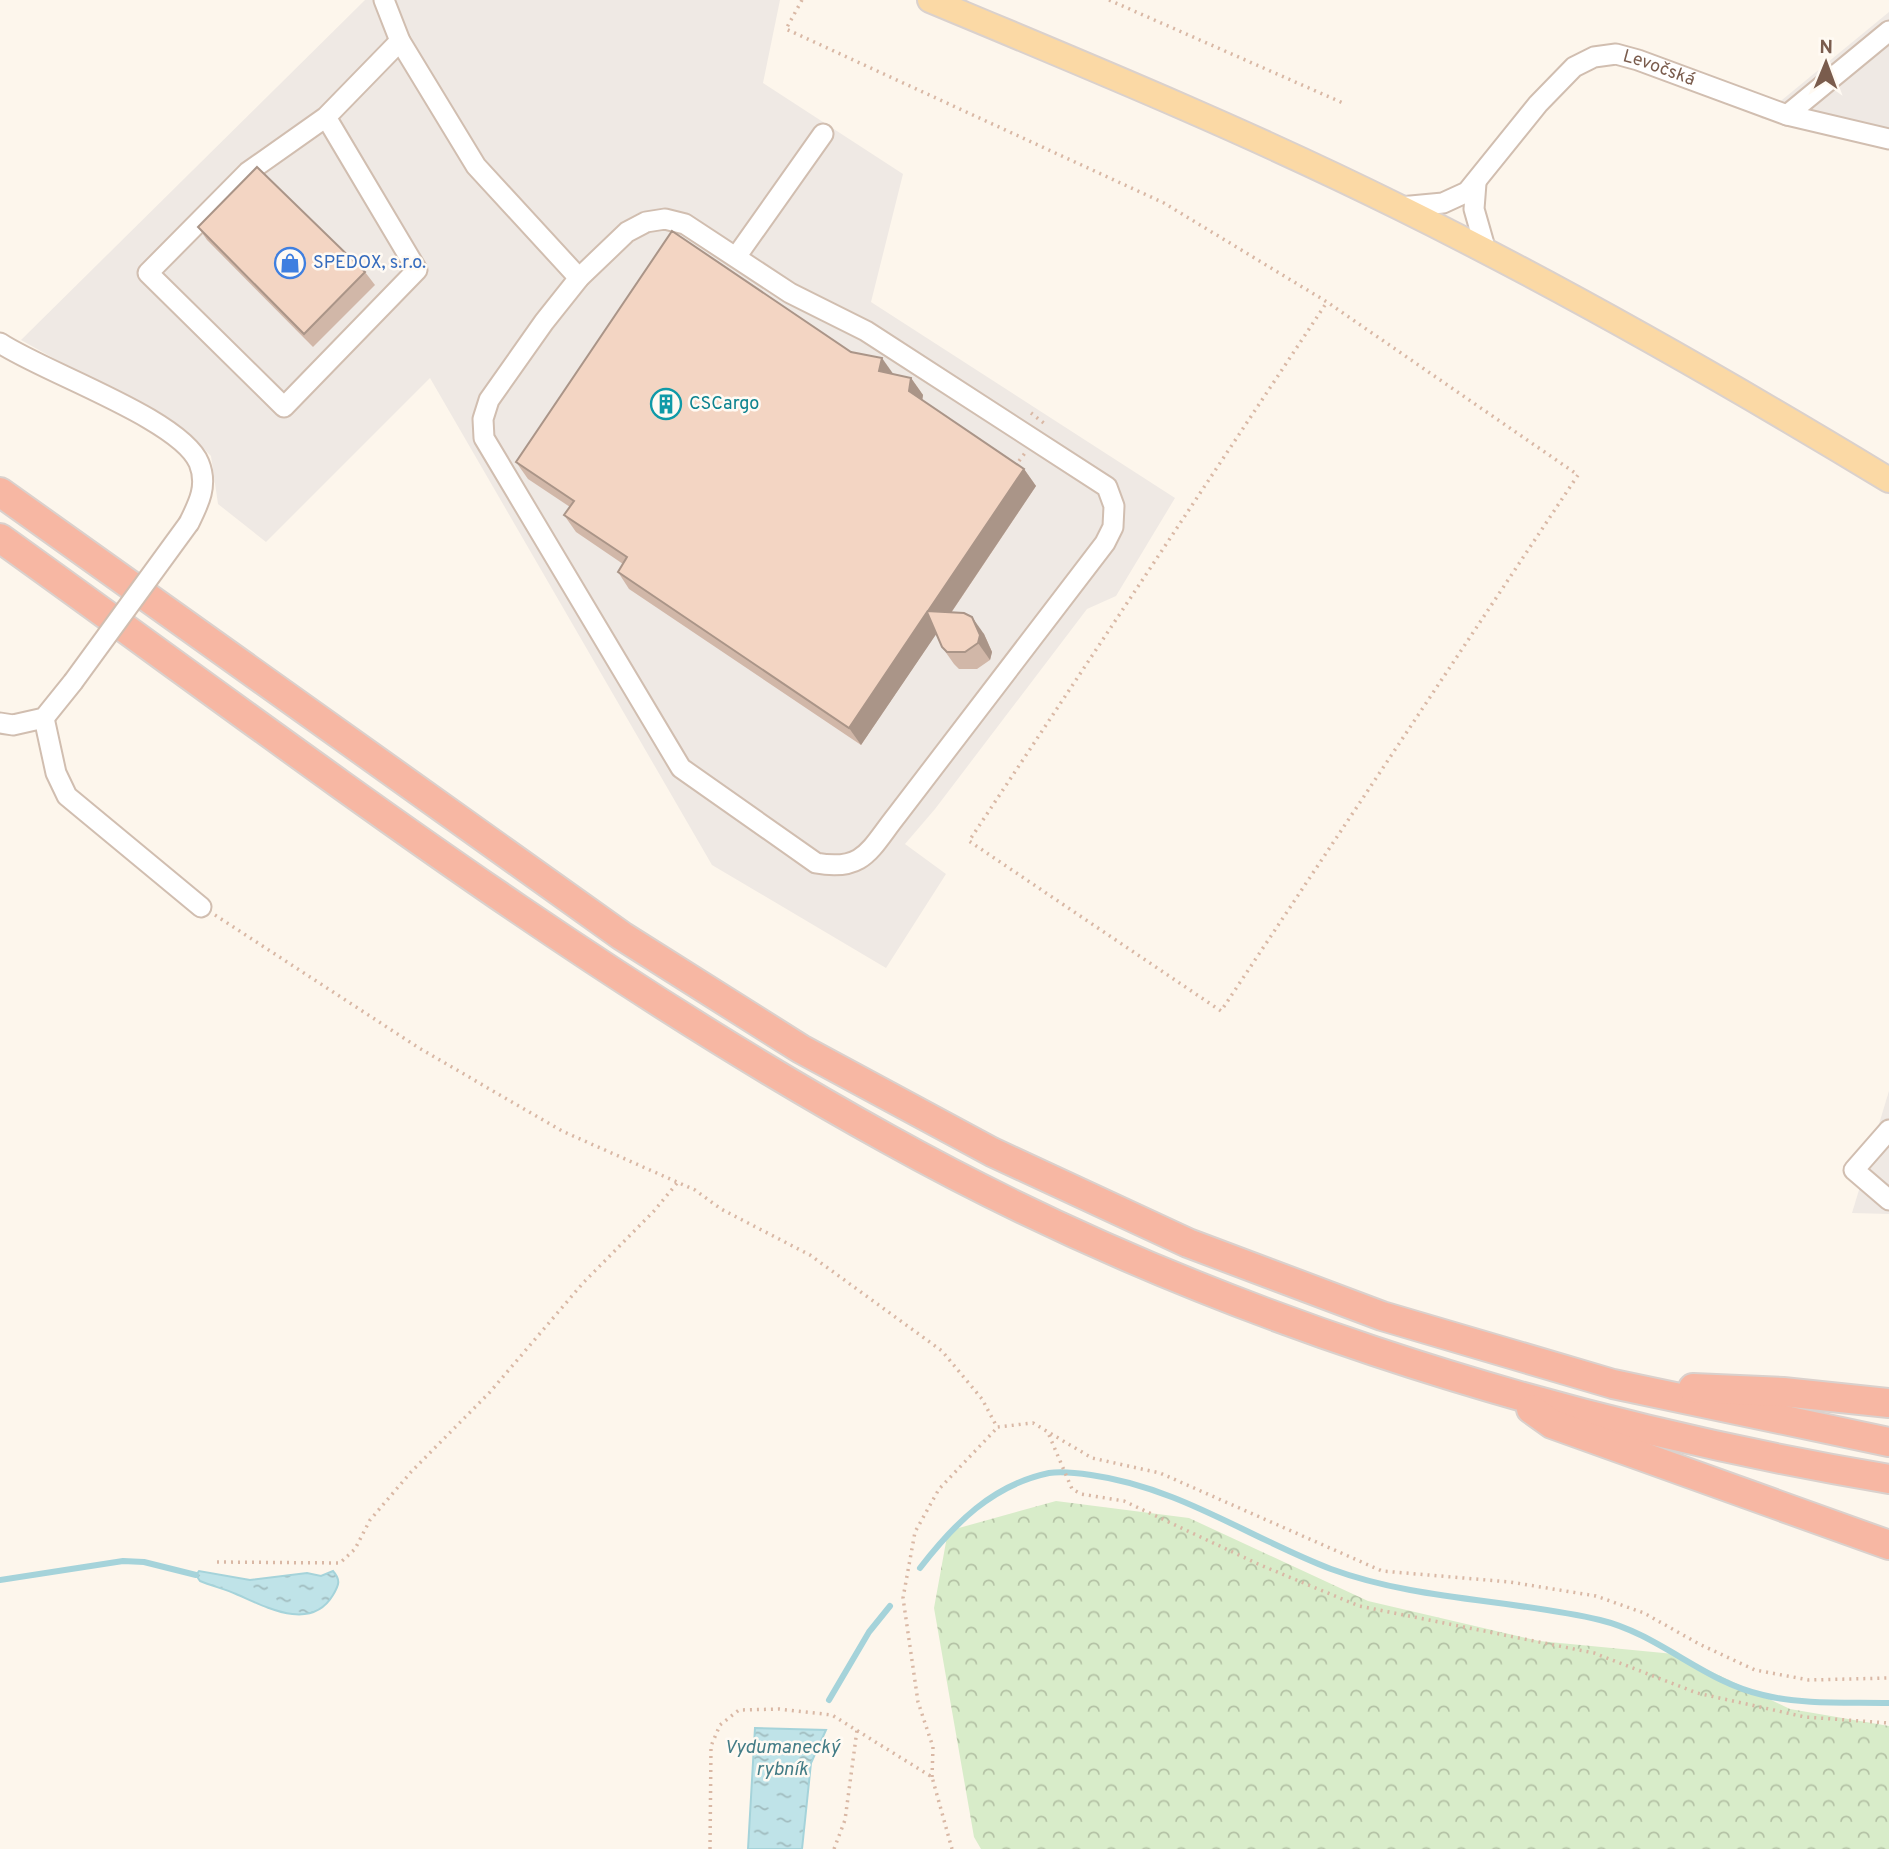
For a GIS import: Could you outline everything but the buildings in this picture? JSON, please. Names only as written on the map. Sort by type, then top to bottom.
[{"type":"highway","points":[[0,492],[622,936],[717,999],[898,1104],[1091,1200],[1250,1267],[1382,1316],[1613,1384],[1889,1442]]},
{"type":"highway","points":[[0,538],[555,934],[692,1025],[889,1140],[1097,1242],[1203,1287],[1385,1354],[1509,1393],[1704,1443],[1889,1479]]},
{"type":"highway","points":[[1613,1384],[1783,1392],[1889,1403]]},
{"type":"highway","points":[[1509,1393],[1552,1424],[1889,1545]]},
{"type":"highway","points":[[1852,1436],[1889,1435]]},
{"type":"main road","points":[[930,0],[1200,113],[1400,207],[1709,372],[1889,480]]},
{"type":"street","points":[[384,0],[400,41],[476,166],[579,278]]},
{"type":"street","points":[[1787,115],[1889,31]]},
{"type":"street","points":[[326,117],[417,270],[284,407],[148,273],[248,172],[326,117],[400,41]]},
{"type":"street","name":"Levočská","points":[[1400,207],[1453,200],[1476,183],[1538,103],[1574,67],[1594,57],[1616,54],[1639,60],[1787,115],[1889,139]]},
{"type":"street","points":[[736,257],[824,134]]},
{"type":"street","points":[[1476,183],[1472,192],[1474,209],[1486,251]]},
{"type":"street","points":[[655,220],[685,224],[736,257],[790,293],[866,331],[1032,436],[1107,487],[1114,506],[1113,527],[1105,543],[897,815],[865,855],[852,865],[836,867],[816,863],[681,768],[484,438],[483,419],[489,400],[579,278],[627,232],[655,220]]},
{"type":"street","points":[[0,343],[119,403],[185,441],[199,461],[204,479],[202,498],[189,523],[44,718],[13,725],[0,723]]},
{"type":"street","points":[[44,718],[56,774],[67,796],[201,907]]},
{"type":"street","points":[[1889,1129],[1854,1170],[1889,1200]]},
{"type":"path","points":[[802,0],[786,29],[1164,203],[1327,302],[1578,475],[1221,1012],[969,841],[1327,302]]},
{"type":"path","points":[[1109,0],[1343,103]]},
{"type":"path","points":[[201,907],[419,1048],[562,1130],[695,1190],[721,1209],[810,1255],[942,1351],[982,1399],[997,1427]]},
{"type":"path","points":[[217,1562],[340,1563],[355,1549],[370,1520],[411,1472],[490,1392],[583,1283],[654,1212],[678,1182]]},
{"type":"path","points":[[952,1849],[932,1777],[933,1746],[918,1702],[903,1598],[915,1532],[939,1489],[997,1427],[1033,1423],[1092,1458],[1160,1473],[1382,1571],[1510,1582],[1596,1596],[1644,1613],[1699,1644],[1755,1670],[1809,1680],[1889,1678]]},
{"type":"path","points":[[1049,1434],[1072,1489],[1081,1494],[1124,1501],[1258,1564],[1359,1606],[1594,1653],[1697,1693],[1805,1717],[1889,1723]]},
{"type":"path","points":[[710,1849],[711,1746],[720,1725],[739,1710],[779,1709],[832,1715],[932,1777]]},
{"type":"path","points":[[834,1849],[845,1819],[858,1730]]},
{"type":"shaded area","points":[[365,0],[780,0],[763,83],[903,174],[871,302],[1175,498],[1116,596],[1087,609],[935,809],[905,844],[946,874],[886,968],[712,865],[430,378],[266,542],[218,504],[211,456],[189,434],[21,340]]},
{"type":"shaded area","points":[[1889,12],[1889,147],[1760,118]]},
{"type":"shaded area","points":[[1889,1091],[1889,1214],[1852,1213]]},
{"type":"green space","points":[[1056,1501],[1189,1518],[1368,1601],[1539,1641],[1674,1654],[1790,1709],[1889,1726],[1889,1849],[981,1849],[974,1837],[934,1608],[948,1531]]},
{"type":"water","points":[[199,1571],[250,1580],[307,1573],[321,1576],[333,1571],[338,1583],[333,1595],[324,1606],[301,1614],[274,1610],[200,1581],[196,1575]]},
{"type":"water","name":"Vydumanecký rybník","points":[[755,1728],[826,1730],[811,1763],[802,1849],[748,1849]]},
{"type":"waterway","points":[[920,1568],[946,1536],[992,1497],[1028,1479],[1049,1473],[1086,1474],[1154,1490],[1301,1557],[1364,1580],[1431,1594],[1566,1613],[1622,1627],[1741,1689],[1810,1702],[1889,1703]]},
{"type":"waterway","points":[[0,1580],[123,1561],[144,1562],[196,1575]]},
{"type":"waterway","points":[[829,1700],[869,1632],[890,1606]]},
{"type":"place","name":"SPEDOX, s.r.o.","points":[[290,263]]},
{"type":"place","name":"CSCargo","points":[[666,404]]}]
